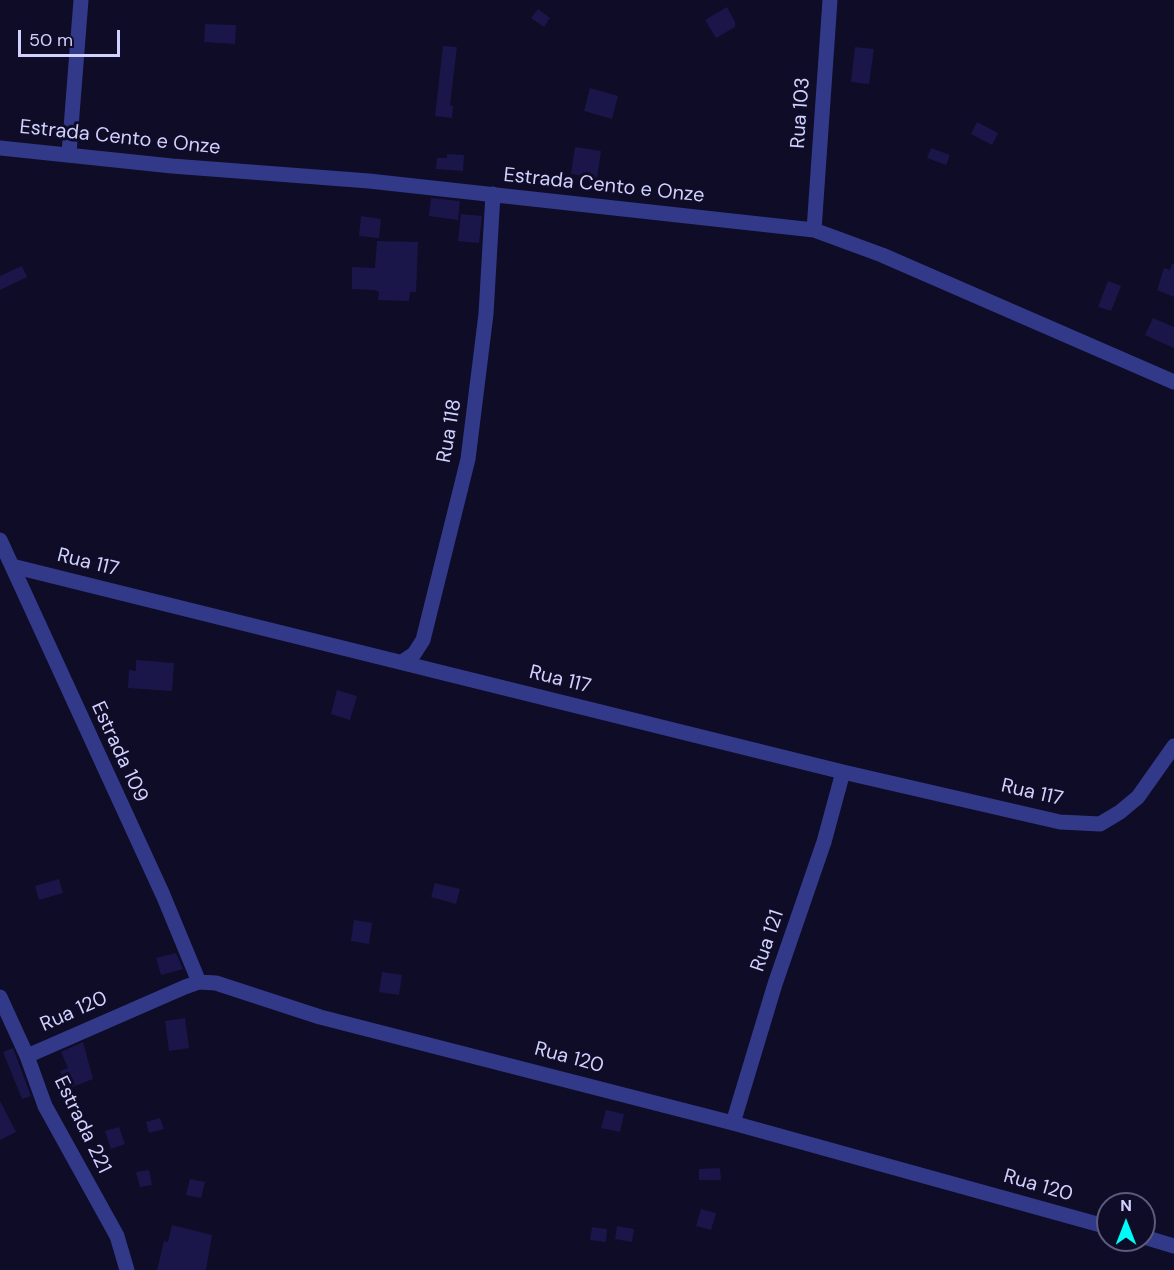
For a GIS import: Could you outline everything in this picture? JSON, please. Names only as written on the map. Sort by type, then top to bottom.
[{"type":"street","points":[[69,153],[81,0]]},
{"type":"street","name":"Rua 103","points":[[814,230],[830,0]]},
{"type":"street","name":"Estrada Cento e Onze","points":[[0,148],[69,153],[172,166],[369,181],[814,230],[882,255],[1174,382]]},
{"type":"street","name":"Rua 118","points":[[402,662],[414,654],[423,640],[468,459],[486,314],[493,194]]},
{"type":"street","name":"Estrada 109","points":[[0,540],[163,896],[199,982]]},
{"type":"street","name":"Rua 117","points":[[12,566],[843,772],[1060,822],[1100,824],[1120,812],[1138,797],[1174,746]]},
{"type":"street","name":"Rua 121","points":[[733,1123],[775,984],[824,842],[843,772]]},
{"type":"street","name":"Rua 120","points":[[27,1056],[199,982],[216,983],[320,1017],[733,1123],[1096,1224]]},
{"type":"street","name":"Estrada 221","points":[[0,997],[27,1056],[45,1106],[117,1236],[127,1270]]},
{"type":"street","points":[[1156,1241],[1174,1246]]},
{"type":"building","points":[[727,7],[735,22],[735,27],[716,38],[705,20]]},
{"type":"building","points":[[538,9],[550,18],[544,27],[531,18]]},
{"type":"building","points":[[205,24],[236,25],[235,44],[204,42]]},
{"type":"building","points":[[443,46],[457,47],[450,105],[453,106],[452,118],[435,116]]},
{"type":"building","points":[[855,47],[874,49],[869,84],[851,82]]},
{"type":"building","points":[[590,88],[618,96],[612,119],[584,111]]},
{"type":"building","points":[[977,122],[998,133],[992,145],[971,134]]},
{"type":"building","points":[[575,147],[601,151],[597,178],[571,174]]},
{"type":"building","points":[[931,148],[950,155],[946,165],[927,158]]},
{"type":"building","points":[[447,154],[464,155],[463,171],[436,169],[437,158],[447,158]]},
{"type":"building","points":[[431,198],[460,201],[458,220],[429,216]]},
{"type":"building","points":[[461,214],[482,216],[479,243],[458,241]]},
{"type":"building","points":[[361,216],[381,219],[379,238],[359,236]]},
{"type":"building","points":[[377,241],[418,242],[416,292],[410,292],[409,301],[378,300],[379,292],[375,290],[352,289],[352,267],[375,268]]},
{"type":"building","points":[[1174,264],[1174,297],[1157,290],[1164,268],[1170,270]]},
{"type":"building","points":[[22,266],[27,277],[0,290],[0,276]]},
{"type":"building","points":[[1108,281],[1121,286],[1111,311],[1098,307]]},
{"type":"building","points":[[1153,318],[1174,327],[1174,348],[1145,335]]},
{"type":"building","points":[[136,660],[174,663],[172,691],[128,688],[129,670],[136,671]]},
{"type":"building","points":[[337,690],[357,696],[350,720],[331,714]]},
{"type":"building","points":[[59,879],[63,893],[39,900],[35,886]]},
{"type":"building","points":[[435,883],[460,889],[456,904],[431,897]]},
{"type":"building","points":[[354,920],[372,923],[369,944],[351,941]]},
{"type":"building","points":[[176,953],[183,969],[161,975],[156,958]]},
{"type":"building","points":[[382,972],[402,975],[399,995],[379,992]]},
{"type":"building","points":[[185,1018],[189,1048],[169,1051],[165,1021]]},
{"type":"building","points":[[83,1042],[93,1079],[67,1089],[60,1071],[68,1068],[61,1052]]},
{"type":"building","points":[[13,1048],[31,1096],[22,1099],[3,1052]]},
{"type":"building","points":[[0,1101],[16,1132],[0,1140]]},
{"type":"building","points":[[606,1110],[624,1114],[620,1132],[601,1128]]},
{"type":"building","points":[[160,1118],[164,1129],[149,1133],[146,1122]]},
{"type":"building","points":[[119,1127],[125,1144],[111,1149],[105,1131]]},
{"type":"building","points":[[720,1168],[721,1180],[699,1180],[699,1169]]},
{"type":"building","points":[[149,1170],[152,1185],[140,1187],[136,1172]]},
{"type":"building","points":[[190,1179],[205,1182],[201,1198],[186,1195]]},
{"type":"building","points":[[701,1209],[716,1213],[711,1230],[696,1226]]},
{"type":"building","points":[[172,1225],[212,1235],[206,1270],[157,1270],[164,1241],[168,1242]]},
{"type":"building","points":[[617,1226],[634,1229],[632,1242],[615,1239]]},
{"type":"building","points":[[592,1227],[607,1229],[606,1242],[590,1240]]}]
